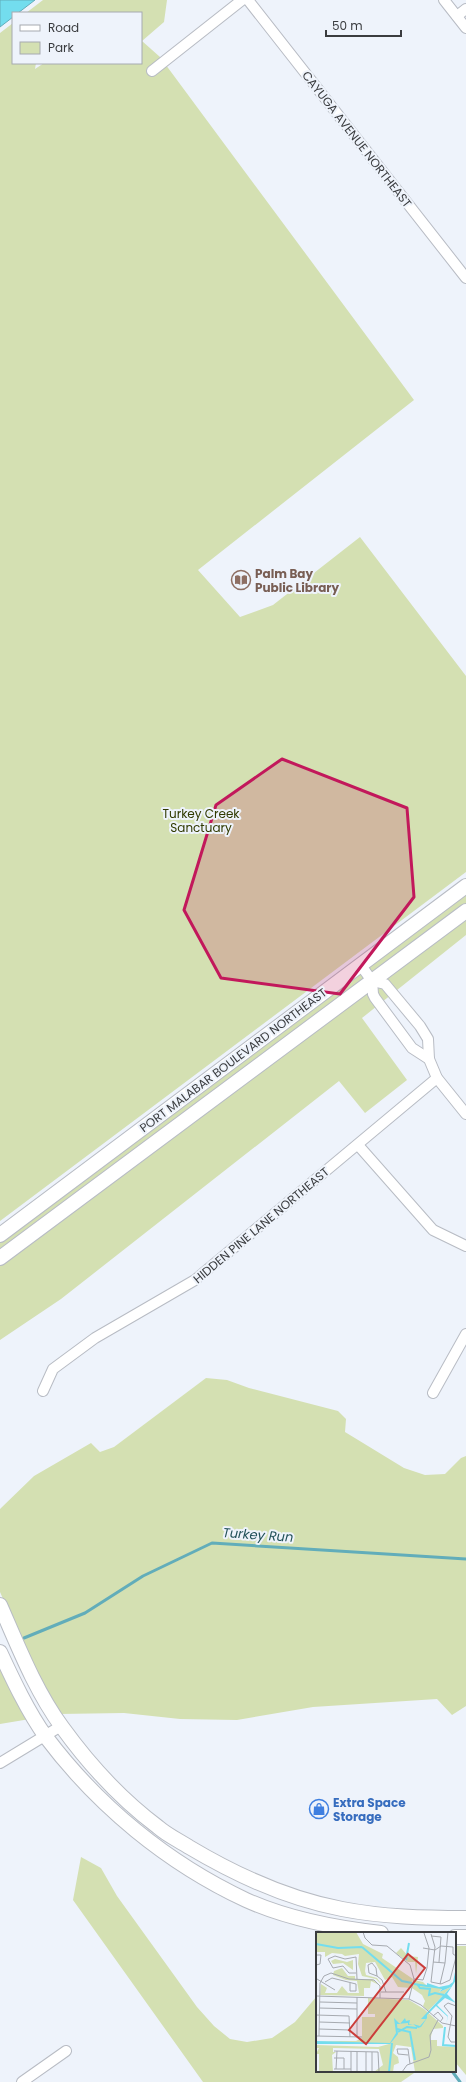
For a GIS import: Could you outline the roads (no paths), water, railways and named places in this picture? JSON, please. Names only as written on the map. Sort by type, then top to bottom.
[{"type":"street","points":[[152,70],[242,0]]},
{"type":"street","name":"CAYUGA AVENUE NORTHEAST","points":[[248,0],[466,278]]},
{"type":"street","points":[[444,0],[466,28]]},
{"type":"street","points":[[457,16],[466,9]]},
{"type":"street","name":"PORT MALABAR BOULEVARD NORTHEAST","points":[[0,1235],[466,886]]},
{"type":"street","name":"PORT MALABAR BOULEVARD NORTHEAST","points":[[0,1258],[372,980],[466,912]]},
{"type":"street","points":[[360,964],[372,980],[373,994],[375,998],[412,1048],[429,1059]]},
{"type":"street","points":[[372,980],[385,984],[420,1026],[428,1039],[429,1059],[437,1078],[466,1114]]},
{"type":"street","name":"HIDDEN PINE LANE NORTHEAST","points":[[43,1391],[53,1369],[96,1338],[195,1280],[437,1078]]},
{"type":"street","points":[[358,1144],[433,1230],[466,1246]]},
{"type":"street","points":[[433,1393],[466,1334]]},
{"type":"street","points":[[0,1605],[44,1699],[61,1726],[109,1782],[158,1828],[223,1867],[303,1900],[342,1909],[409,1918],[466,1918]]},
{"type":"street","points":[[0,1652],[46,1736],[107,1805],[148,1841],[202,1876],[247,1900],[300,1918],[348,1929],[373,1932]]},
{"type":"street","points":[[0,1763],[61,1726]]},
{"type":"street","points":[[22,2082],[66,2051]]},
{"type":"water","points":[[0,0],[35,0],[19,12],[12,12],[12,18],[0,27]]},
{"type":"waterway","name":"Turkey Run","points":[[24,1638],[85,1613],[143,1576],[212,1543],[466,1559]]},
{"type":"waterway","points":[[453,2072],[460,2082]]},
{"type":"place","name":"Palm Bay Public Library","points":[[241,580]]},
{"type":"place","name":"Extra Space Storage","points":[[319,1809]]},
{"type":"park label","name":"Turkey Creek Sanctuary","points":[[201,820]]}]
